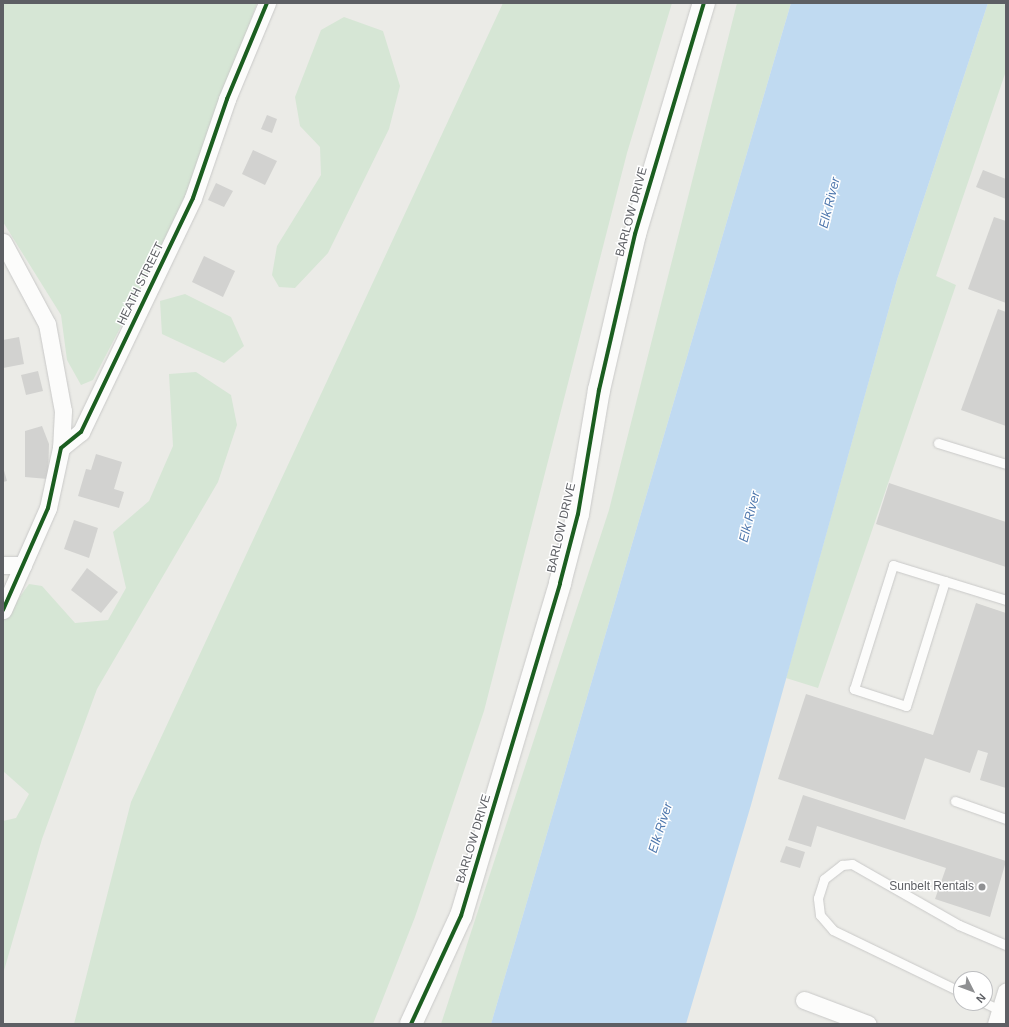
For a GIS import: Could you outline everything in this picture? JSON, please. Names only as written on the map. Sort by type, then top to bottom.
[{"type":"street","name":"HEATH STREET","points":[[61,448],[81,432],[194,198],[226,99],[267,3]]},
{"type":"street","name":"BARLOW DRIVE","points":[[411,1024],[461,916],[560,583],[578,514],[599,390],[635,234],[704,3]]},
{"type":"street","points":[[3,242],[47,324],[63,411],[61,448],[48,508],[3,610]]},
{"type":"street","points":[[3,565],[23,565]]},
{"type":"street","points":[[998,1017],[1006,991]]},
{"type":"street","points":[[804,1000],[868,1024]]},
{"type":"lane","points":[[938,444],[1006,464]]},
{"type":"lane","points":[[945,582],[906,706],[854,690],[893,565],[1006,600]]},
{"type":"lane","points":[[955,801],[1006,819]]},
{"type":"lane","points":[[953,988],[833,930],[820,915],[818,898],[824,879],[842,865],[852,864],[959,925],[1006,945]]},
{"type":"green space","points":[[3,3],[257,3],[190,194],[93,380],[81,385],[67,360],[61,315],[3,222]]},
{"type":"green space","points":[[503,3],[672,3],[627,153],[484,711],[415,917],[373,1024],[74,1024],[131,802]]},
{"type":"green space","points":[[737,3],[791,3],[491,1024],[441,1024],[609,510]]},
{"type":"green space","points":[[988,3],[1006,3],[1006,71],[936,276],[956,285],[818,688],[786,678],[897,280]]},
{"type":"green space","points":[[344,17],[383,31],[400,86],[389,129],[328,253],[295,288],[279,287],[272,275],[277,246],[321,175],[320,147],[300,126],[295,97],[321,30]]},
{"type":"green space","points":[[185,294],[231,317],[244,346],[224,363],[162,334],[160,301]]},
{"type":"green space","points":[[196,372],[231,395],[237,425],[218,482],[97,689],[42,839],[3,974],[3,821],[16,818],[29,794],[3,771],[3,620],[29,584],[42,586],[75,623],[108,620],[126,588],[113,532],[149,501],[173,446],[169,374]]},
{"type":"water","name":"Elk River","points":[[791,3],[988,3],[897,280],[751,805],[686,1024],[491,1024]]},
{"type":"building","points":[[267,115],[277,119],[272,133],[261,129]]},
{"type":"building","points":[[253,150],[277,161],[265,185],[242,174]]},
{"type":"building","points":[[983,170],[1006,179],[1006,199],[976,187]]},
{"type":"building","points":[[216,183],[233,191],[224,207],[208,200]]},
{"type":"building","points":[[994,217],[1006,221],[1006,303],[968,289]]},
{"type":"building","points":[[204,256],[235,271],[223,297],[192,282]]},
{"type":"building","points":[[998,309],[1006,312],[1006,426],[961,410]]},
{"type":"building","points":[[19,337],[24,364],[3,368],[3,340]]},
{"type":"building","points":[[38,371],[43,391],[26,395],[21,375]]},
{"type":"building","points":[[42,426],[49,444],[48,479],[25,477],[25,431]]},
{"type":"building","points":[[96,454],[122,462],[114,489],[124,492],[119,508],[78,496],[86,469],[91,470]]},
{"type":"building","points":[[3,467],[7,481],[3,482]]},
{"type":"building","points":[[889,483],[1006,522],[1006,567],[876,524]]},
{"type":"building","points":[[74,520],[98,528],[89,558],[64,549]]},
{"type":"building","points":[[87,568],[118,592],[101,613],[71,590]]},
{"type":"building","points":[[976,603],[1006,613],[1006,788],[980,780],[988,753],[978,750],[970,773],[925,758],[905,820],[778,779],[806,694],[933,735]]},
{"type":"building","points":[[803,795],[1006,861],[990,917],[935,899],[946,868],[817,826],[811,847],[788,840]]},
{"type":"building","points":[[786,846],[805,852],[800,868],[780,862]]},
{"type":"cycle path","points":[[3,610],[48,508],[61,448],[81,432],[193,198],[227,99],[267,3]]},
{"type":"cycle path","points":[[411,1024],[461,916],[560,583],[578,514],[599,390],[635,234],[704,3]]},
{"type":"place","name":"Sunbelt Rentals","points":[[982,887]]}]
